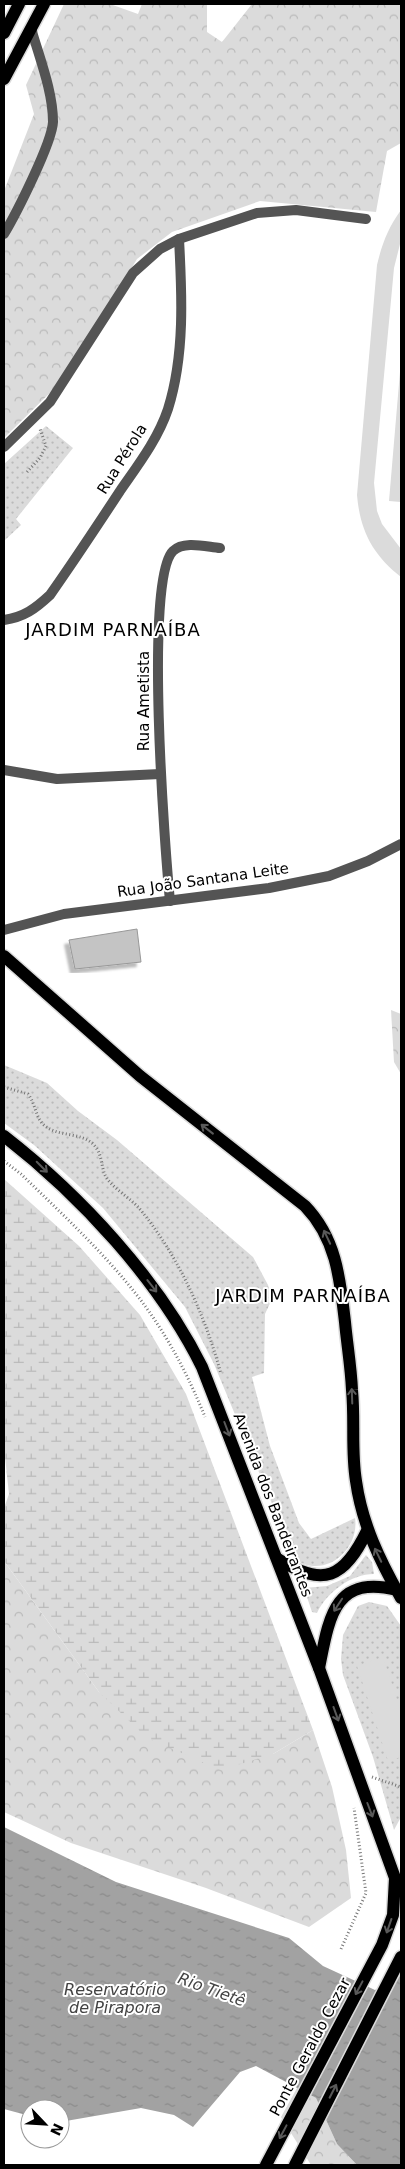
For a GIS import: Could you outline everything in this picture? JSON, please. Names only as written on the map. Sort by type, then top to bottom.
[{"type":"main road","points":[[4,31],[19,4]]},
{"type":"main road","points":[[4,80],[44,4]]},
{"type":"main road","points":[[4,956],[140,1076],[299,1202],[317,1219],[327,1236],[336,1260],[342,1288],[352,1391],[353,1457],[359,1500],[367,1531],[399,1594]]},
{"type":"main road","name":"Avenida dos Bandeirantes","points":[[4,1136],[36,1161],[128,1255],[162,1299],[202,1367],[319,1668],[395,1878],[393,1915],[382,1945]]},
{"type":"main road","points":[[278,1560],[299,1572],[312,1576],[334,1572],[344,1567],[353,1557],[367,1531]]},
{"type":"main road","points":[[319,1668],[329,1625],[341,1599],[351,1591],[364,1586],[376,1585],[399,1594]]},
{"type":"main road","name":"Ponte Geraldo Cezar","points":[[266,2165],[382,1945]]},
{"type":"main road","points":[[295,2165],[401,1958]]},
{"type":"street","points":[[4,234],[17,213],[53,124],[52,108],[31,28]]},
{"type":"street","points":[[4,447],[34,420],[62,386],[134,273],[146,260],[179,239],[239,218],[276,210],[366,219]]},
{"type":"street","name":"Rua Pérola","points":[[4,620],[18,618],[34,610],[50,595],[154,442],[167,410],[174,384],[179,340],[181,278],[179,239]]},
{"type":"street","name":"Rua Ametista","points":[[170,901],[160,774],[159,638],[162,575],[172,551],[180,547],[220,548]]},
{"type":"street","points":[[4,770],[57,779],[160,774]]},
{"type":"street","name":"Rua João Santana Leite","points":[[4,930],[64,914],[268,888],[328,876],[368,861],[401,844]]},
{"type":"path","points":[[27,472],[40,458],[46,446],[45,436],[34,420]]},
{"type":"path","points":[[4,1087],[28,1094],[37,1116],[47,1128],[94,1144],[100,1154],[108,1180],[138,1208],[177,1266],[210,1333],[222,1378]]},
{"type":"path","points":[[4,1161],[21,1174],[132,1289],[164,1335],[192,1386],[206,1421]]},
{"type":"path","points":[[357,1772],[401,1787]]},
{"type":"path","points":[[341,1949],[366,1894],[354,1806]]},
{"type":"green space","points":[[64,4],[110,4],[138,14],[142,4],[207,4],[207,32],[222,42],[252,4],[401,4],[401,143],[387,151],[376,212],[260,201],[172,232],[137,259],[64,379],[4,438],[4,191],[34,114],[26,85]]},
{"type":"green space","points":[[401,210],[401,240],[394,268],[374,483],[377,511],[382,524],[401,549],[401,577],[383,560],[370,541],[361,520],[357,495],[377,265],[386,236]]},
{"type":"green space","points":[[401,360],[401,502],[389,501]]},
{"type":"green space","points":[[46,426],[73,448],[16,519],[21,525],[4,541],[4,464]]},
{"type":"green space","points":[[391,1010],[401,1014],[401,1074],[394,1062]]},
{"type":"green space","points":[[4,1065],[47,1083],[78,1111],[117,1140],[253,1257],[268,1285],[272,1299],[265,1314],[264,1373],[252,1377],[270,1446],[299,1523],[311,1539],[355,1518],[355,1530],[352,1541],[346,1551],[337,1559],[328,1564],[317,1566],[306,1565],[295,1559],[214,1364],[185,1307],[103,1208],[34,1145],[4,1123]]},
{"type":"green space","points":[[4,1179],[79,1246],[140,1315],[186,1394],[313,1730],[273,1754],[221,1770],[147,1738],[99,1692],[4,1561],[4,1508],[9,1494],[4,1448]]},
{"type":"green space","points":[[366,1555],[372,1562],[374,1574],[357,1577],[348,1581],[333,1591],[317,1613],[312,1612],[304,1588],[327,1586],[350,1576]]},
{"type":"green space","points":[[4,1561],[99,1692],[273,1754],[313,1730],[332,1787],[346,1850],[351,1898],[309,1927],[206,1888],[71,1843],[4,1812]]},
{"type":"green space","points":[[369,1602],[387,1606],[401,1626],[401,1817],[394,1830],[373,1757],[343,1675],[341,1659],[343,1635],[358,1606]]},
{"type":"green space","points":[[383,1657],[401,1712],[401,1757],[388,1761],[357,1666]]},
{"type":"green space","points":[[297,2088],[316,2098],[337,2144],[357,2165],[311,2165],[281,2117]]},
{"type":"water","name":"Reservatório de Pirapora","points":[[4,1827],[116,1882],[289,1938],[323,1966],[375,1990],[395,1977],[401,1976],[401,2165],[357,2165],[337,2144],[316,2098],[256,2066],[240,2072],[193,2127],[174,2115],[141,2108],[70,2120],[70,2099],[20,2099],[20,2113],[4,2109]]},
{"type":"building","points":[[137,929],[141,962],[75,969],[69,940]]},
{"type":"district","name":"JARDIM PARNAÍBA","points":[[113,630]]},
{"type":"district","name":"JARDIM PARNAÍBA","points":[[303,1296]]},
{"type":"water label","name":"Rio Tietê","points":[[212,1989]]}]
